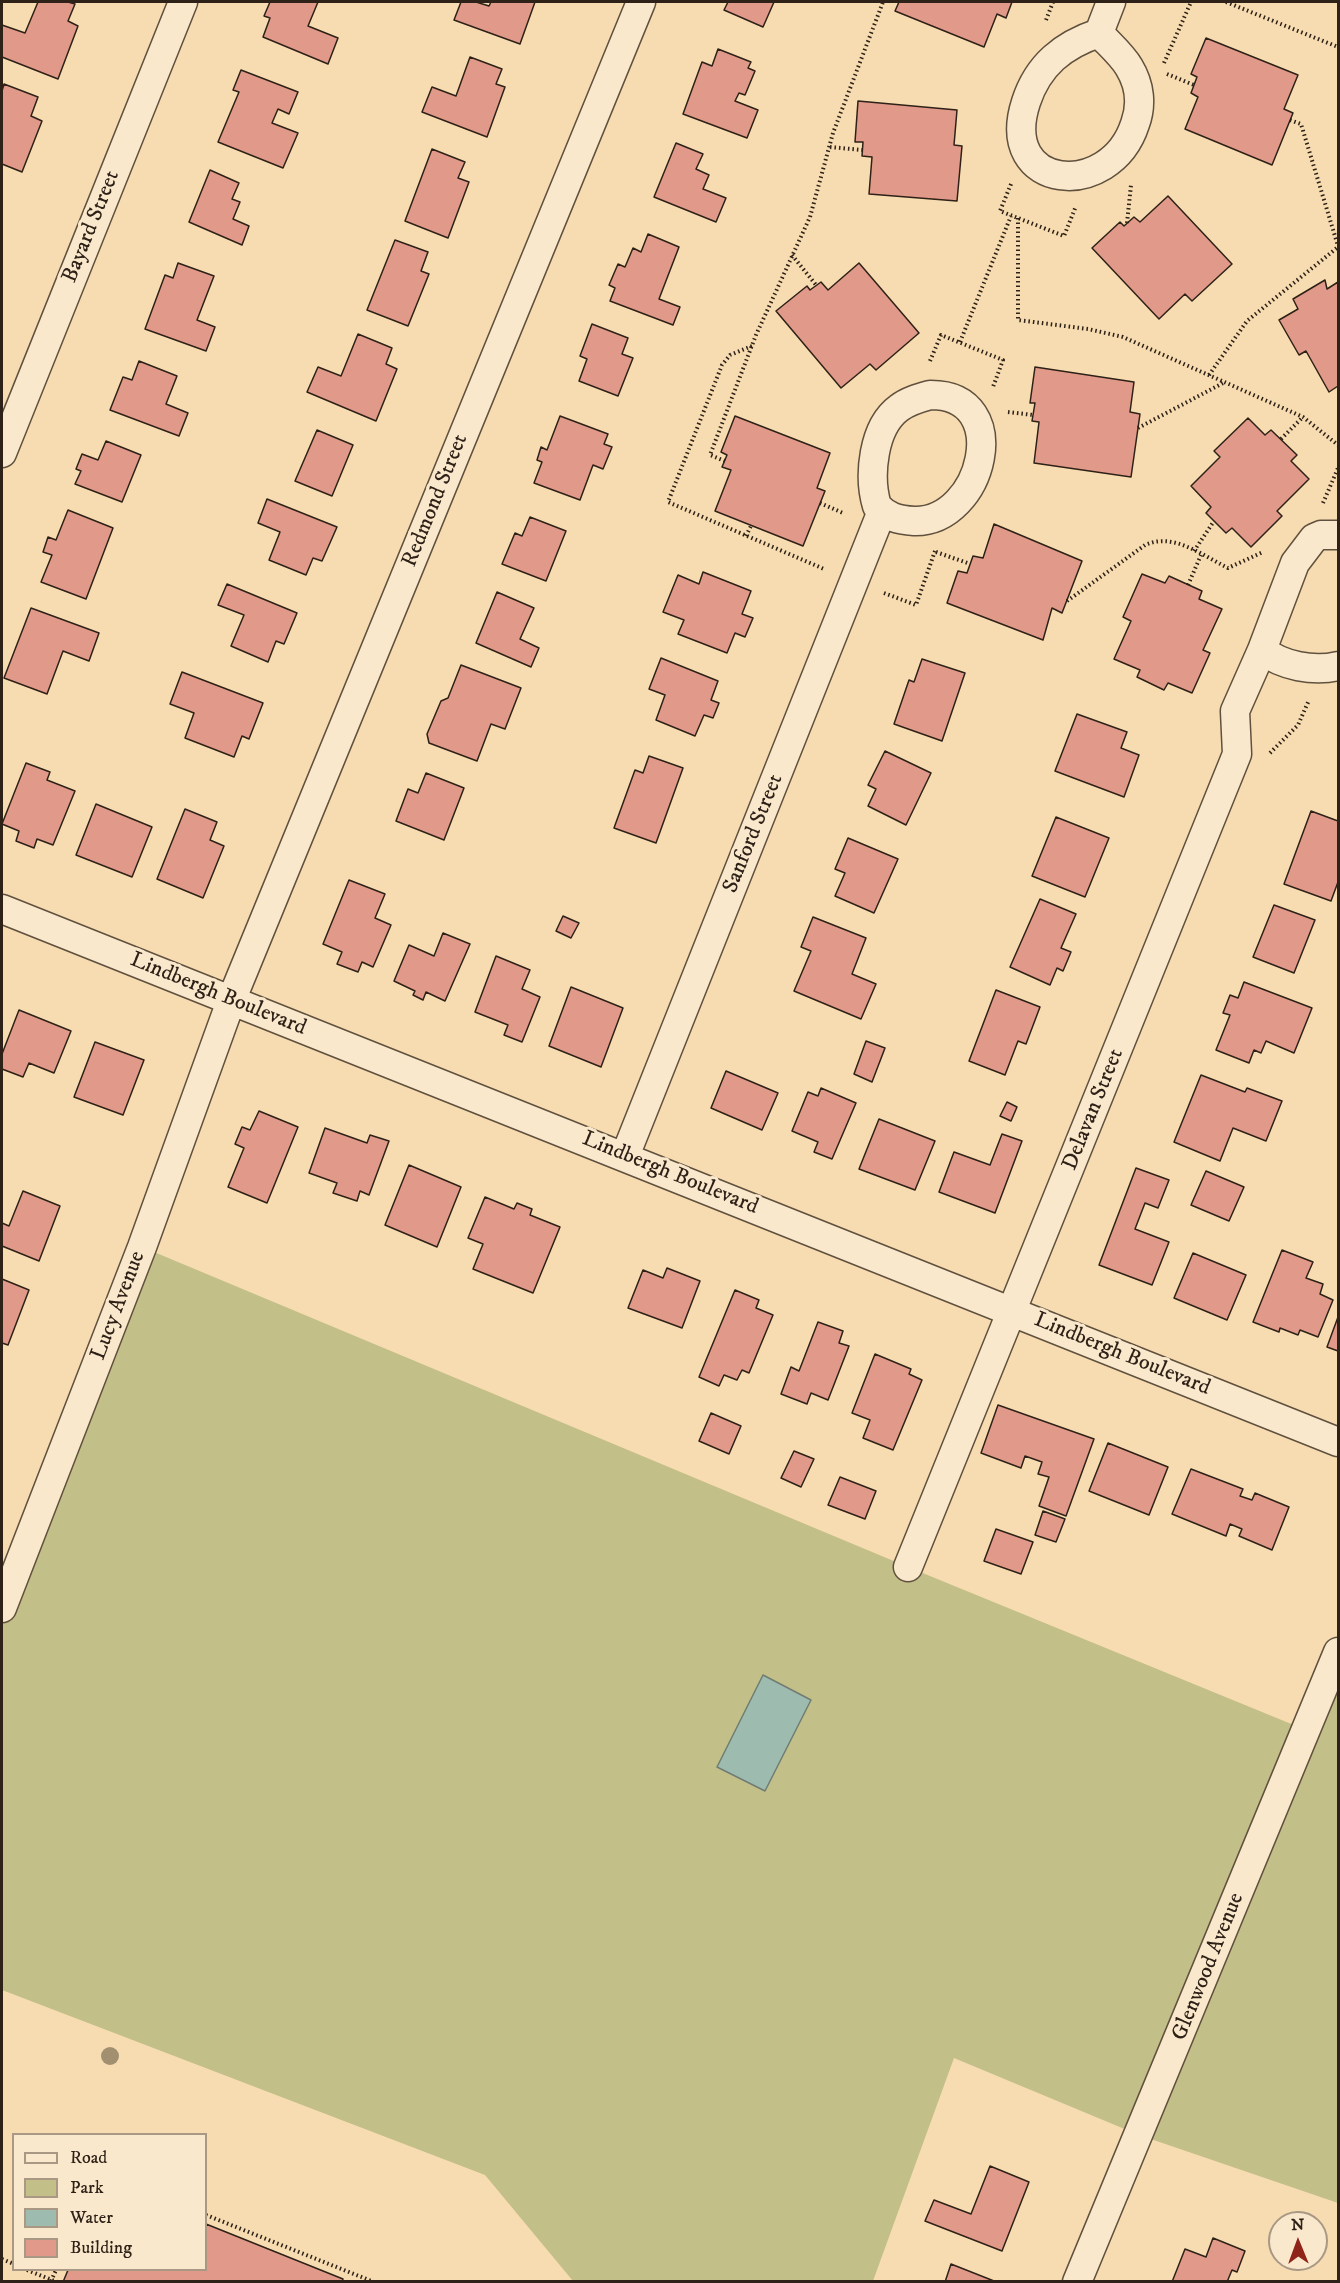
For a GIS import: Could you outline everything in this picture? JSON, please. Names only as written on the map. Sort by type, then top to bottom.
[{"type":"street","name":"Bayard Street","points":[[2,453],[183,2]]},
{"type":"street","name":"Redmond Street","points":[[231,1001],[641,2]]},
{"type":"street","points":[[1099,33],[1129,67],[1136,86],[1140,105],[1132,134],[1110,164],[1089,175],[1050,174],[1025,154],[1021,142],[1022,114],[1027,99],[1035,79],[1047,63],[1064,48],[1099,33],[1111,2]]},
{"type":"street","points":[[930,395],[948,396],[966,405],[979,424],[981,450],[974,477],[957,504],[938,518],[927,520],[899,519],[882,511],[874,497],[874,460],[880,435],[891,415],[910,402],[930,395]]},
{"type":"street","name":"Sanford Street","points":[[626,1156],[882,511]]},
{"type":"street","name":"Delavan Street","points":[[908,1567],[1237,754],[1235,711],[1262,650],[1295,563],[1304,548],[1321,535],[1338,536]]},
{"type":"street","points":[[1262,650],[1271,657],[1302,666],[1318,668],[1338,666]]},
{"type":"street","name":"Lindbergh Boulevard","points":[[2,909],[626,1156],[1338,1442]]},
{"type":"street","name":"Lucy Avenue","points":[[2,1608],[142,1247],[231,1001]]},
{"type":"street","name":"Glenwood Avenue","points":[[1077,2282],[1338,1652]]},
{"type":"path","points":[[724,461],[710,455],[752,346],[810,217],[830,147],[883,2]]},
{"type":"path","points":[[1043,28],[1053,2]]},
{"type":"path","points":[[1191,2],[1161,71],[1194,85]]},
{"type":"path","points":[[1226,2],[1338,47]]},
{"type":"path","points":[[1209,375],[1247,321],[1338,247],[1301,124],[1290,120]]},
{"type":"path","points":[[830,147],[862,150]]},
{"type":"path","points":[[1014,175],[1000,211],[1011,216],[1064,236],[1078,202]]},
{"type":"path","points":[[1127,223],[1132,181]]},
{"type":"path","points":[[960,342],[1011,216]]},
{"type":"path","points":[[1018,218],[1018,320],[1114,334],[1303,417],[1338,445]]},
{"type":"path","points":[[792,255],[816,285]]},
{"type":"path","points":[[924,371],[941,335],[960,342],[1003,360],[990,396]]},
{"type":"path","points":[[752,346],[730,355],[722,365],[668,502],[826,570],[817,590],[850,592],[916,605],[939,543]]},
{"type":"path","points":[[1138,428],[1225,382]]},
{"type":"path","points":[[999,411],[1033,415]]},
{"type":"path","points":[[1281,439],[1303,417]]},
{"type":"path","points":[[1319,513],[1338,468]]},
{"type":"path","points":[[820,503],[850,515]]},
{"type":"path","points":[[1194,551],[1214,521]]},
{"type":"path","points":[[746,536],[751,526]]},
{"type":"path","points":[[1067,601],[1152,542],[1166,539],[1228,568],[1272,549]]},
{"type":"path","points":[[936,551],[970,564]]},
{"type":"path","points":[[1188,585],[1201,555]]},
{"type":"path","points":[[1233,764],[1251,772],[1298,725],[1310,696]]},
{"type":"path","points":[[207,2216],[374,2282]]},
{"type":"path","points":[[29,2271],[57,2282]]},
{"type":"green space","points":[[142,1247],[908,1567],[1306,1730],[1338,1652],[1338,2203],[1139,2135],[954,2058],[873,2281],[573,2281],[485,2175],[2,1990],[2,1608]]},
{"type":"water","points":[[763,1675],[811,1700],[765,1791],[717,1767]]},
{"type":"building","points":[[38,2],[75,4],[68,21],[78,26],[58,79],[2,57],[2,25],[25,33]]},
{"type":"building","points":[[270,2],[318,2],[308,26],[338,38],[328,64],[263,37],[270,18],[264,16]]},
{"type":"building","points":[[461,2],[476,2],[489,6],[491,2],[535,2],[520,44],[454,20]]},
{"type":"building","points":[[728,2],[774,2],[763,27],[724,10]]},
{"type":"building","points":[[899,2],[1012,2],[1006,18],[997,14],[984,47],[895,11]]},
{"type":"building","points":[[1206,38],[1298,75],[1284,109],[1293,113],[1272,165],[1185,129],[1198,97],[1191,93],[1197,77],[1191,74]]},
{"type":"building","points":[[718,49],[751,62],[748,68],[755,71],[745,95],[739,93],[735,101],[758,110],[747,138],[683,114],[702,62],[712,66]]},
{"type":"building","points":[[470,57],[502,69],[496,84],[505,87],[487,137],[422,112],[432,87],[456,96]]},
{"type":"building","points":[[241,70],[298,92],[289,114],[278,109],[272,123],[298,133],[283,168],[218,142],[239,92],[233,90]]},
{"type":"building","points":[[4,84],[38,97],[31,116],[42,121],[22,172],[2,164],[2,91]]},
{"type":"building","points":[[858,101],[957,110],[954,145],[962,146],[957,201],[869,194],[872,157],[862,156],[863,142],[855,142]]},
{"type":"building","points":[[676,143],[703,154],[696,169],[709,175],[703,189],[726,198],[716,222],[654,197]]},
{"type":"building","points":[[432,149],[465,162],[458,178],[469,182],[448,238],[405,221]]},
{"type":"building","points":[[210,170],[239,183],[232,199],[240,202],[233,219],[249,226],[242,245],[189,222]]},
{"type":"building","points":[[1168,196],[1232,264],[1192,301],[1185,294],[1159,319],[1092,248],[1120,222],[1124,226],[1134,217],[1140,222]]},
{"type":"building","points":[[648,234],[679,247],[659,299],[680,307],[673,325],[610,301],[615,288],[609,285],[618,264],[625,267],[633,248],[641,252]]},
{"type":"building","points":[[395,240],[428,252],[421,271],[429,274],[408,326],[367,310]]},
{"type":"building","points":[[178,263],[214,276],[197,320],[215,327],[206,351],[145,329],[165,275],[173,278]]},
{"type":"building","points":[[859,263],[919,333],[876,370],[870,364],[841,388],[776,311],[807,286],[810,290],[821,282],[828,290]]},
{"type":"building","points":[[1325,280],[1327,289],[1338,282],[1338,386],[1329,392],[1306,351],[1299,355],[1279,320],[1298,309],[1293,299]]},
{"type":"building","points":[[592,324],[628,338],[622,354],[633,358],[618,396],[579,381],[587,359],[580,356]]},
{"type":"building","points":[[358,334],[392,348],[386,364],[397,369],[376,421],[307,392],[318,367],[341,376]]},
{"type":"building","points":[[139,361],[177,376],[166,404],[188,413],[179,436],[110,410],[123,377],[132,380]]},
{"type":"building","points":[[1035,367],[1134,382],[1130,412],[1140,414],[1131,477],[1034,463],[1039,422],[1032,421],[1035,403],[1030,403]]},
{"type":"building","points":[[560,416],[608,434],[604,444],[612,447],[603,469],[593,465],[580,500],[534,483],[542,462],[537,460],[541,447],[547,450]]},
{"type":"building","points":[[735,416],[830,453],[817,488],[825,491],[803,546],[715,511],[731,470],[722,467],[727,455],[721,452]]},
{"type":"building","points":[[1248,418],[1265,435],[1271,430],[1297,455],[1291,461],[1309,479],[1277,511],[1282,516],[1251,547],[1232,528],[1226,533],[1206,513],[1211,507],[1191,486],[1220,457],[1214,451]]},
{"type":"building","points":[[317,430],[353,445],[332,496],[295,481]]},
{"type":"building","points":[[106,441],[141,455],[122,502],[75,484],[81,471],[76,469],[82,454],[98,460]]},
{"type":"building","points":[[267,499],[337,527],[322,561],[313,558],[306,575],[269,560],[280,532],[258,523]]},
{"type":"building","points":[[68,510],[113,528],[86,599],[41,582],[52,555],[43,552],[48,537],[56,540]]},
{"type":"building","points":[[530,517],[566,531],[546,581],[502,564],[515,533],[522,536]]},
{"type":"building","points":[[994,524],[1082,561],[1062,613],[1052,608],[1043,640],[947,603],[958,571],[967,573],[973,556],[983,558]]},
{"type":"building","points":[[703,572],[751,591],[742,614],[753,618],[745,637],[735,633],[727,653],[678,634],[684,620],[663,612],[678,575],[699,584]]},
{"type":"building","points":[[1142,574],[1165,583],[1169,576],[1202,591],[1199,599],[1222,609],[1203,650],[1210,653],[1192,693],[1168,683],[1164,690],[1137,677],[1140,670],[1114,659],[1131,621],[1123,617]]},
{"type":"building","points":[[227,584],[297,613],[284,644],[276,641],[268,662],[231,646],[244,615],[218,605]]},
{"type":"building","points":[[497,592],[534,608],[520,639],[539,648],[531,667],[476,643]]},
{"type":"building","points":[[31,608],[99,633],[89,661],[63,651],[47,694],[4,678]]},
{"type":"building","points":[[661,658],[718,681],[711,700],[719,703],[713,718],[704,715],[695,736],[656,720],[665,695],[649,689]]},
{"type":"building","points":[[922,659],[965,673],[942,741],[894,724],[909,680],[914,682]]},
{"type":"building","points":[[461,665],[521,688],[505,729],[491,724],[477,761],[429,743],[427,734],[441,701],[448,698]]},
{"type":"building","points":[[182,672],[263,703],[249,739],[242,736],[234,757],[185,738],[194,713],[170,704]]},
{"type":"building","points":[[1077,714],[1127,732],[1121,748],[1139,755],[1124,797],[1055,771]]},
{"type":"building","points":[[885,751],[931,773],[906,825],[868,806],[876,789],[868,785]]},
{"type":"building","points":[[649,756],[683,768],[656,843],[614,828],[635,770],[643,773]]},
{"type":"building","points":[[26,763],[50,772],[47,780],[75,791],[53,845],[37,839],[34,848],[16,841],[19,831],[2,824]]},
{"type":"building","points":[[426,773],[464,788],[444,840],[396,821],[408,789],[418,793]]},
{"type":"building","points":[[96,804],[152,827],[132,877],[76,855]]},
{"type":"building","points":[[185,809],[217,822],[210,840],[224,846],[203,898],[157,879]]},
{"type":"building","points":[[1311,811],[1338,821],[1338,882],[1331,901],[1284,884]]},
{"type":"building","points":[[1056,817],[1109,838],[1085,897],[1032,876]]},
{"type":"building","points":[[848,838],[898,859],[874,913],[835,896],[845,873],[835,869]]},
{"type":"building","points":[[349,880],[385,894],[375,918],[391,925],[373,967],[362,962],[358,972],[337,964],[342,952],[323,944]]},
{"type":"building","points":[[1040,899],[1076,914],[1061,948],[1071,952],[1063,971],[1057,968],[1050,985],[1010,967]]},
{"type":"building","points":[[1274,905],[1315,920],[1294,973],[1253,957]]},
{"type":"building","points":[[563,916],[579,923],[571,938],[556,931]]},
{"type":"building","points":[[813,917],[866,938],[852,974],[876,984],[861,1019],[794,991],[811,951],[801,947]]},
{"type":"building","points":[[443,933],[470,944],[445,1001],[426,992],[423,1000],[413,995],[415,991],[394,981],[409,945],[434,956]]},
{"type":"building","points":[[496,956],[530,970],[522,989],[540,997],[522,1042],[504,1035],[508,1025],[475,1012]]},
{"type":"building","points":[[1244,982],[1312,1008],[1294,1053],[1266,1041],[1261,1053],[1254,1050],[1249,1063],[1216,1050],[1230,1015],[1223,1013],[1230,995],[1238,998]]},
{"type":"building","points":[[571,987],[623,1008],[601,1067],[549,1046]]},
{"type":"building","points":[[996,990],[1040,1007],[1026,1044],[1018,1041],[1005,1075],[969,1061]]},
{"type":"building","points":[[19,1010],[71,1031],[54,1073],[29,1063],[23,1077],[2,1069],[2,1054]]},
{"type":"building","points":[[866,1041],[885,1048],[872,1082],[854,1074]]},
{"type":"building","points":[[95,1042],[144,1060],[123,1115],[74,1097]]},
{"type":"building","points":[[726,1071],[778,1093],[762,1130],[711,1108]]},
{"type":"building","points":[[1201,1075],[1245,1092],[1247,1088],[1282,1101],[1266,1141],[1233,1128],[1220,1161],[1174,1142]]},
{"type":"building","points":[[821,1088],[856,1103],[832,1159],[814,1152],[818,1142],[792,1131],[808,1092],[818,1096]]},
{"type":"building","points":[[1007,1102],[1017,1107],[1011,1121],[1000,1116]]},
{"type":"building","points":[[259,1111],[298,1127],[267,1203],[228,1187],[244,1148],[235,1144],[242,1127],[250,1130]]},
{"type":"building","points":[[879,1119],[935,1141],[915,1190],[859,1169]]},
{"type":"building","points":[[325,1128],[367,1143],[370,1135],[389,1141],[369,1195],[360,1191],[357,1201],[333,1193],[337,1183],[309,1173]]},
{"type":"building","points":[[1002,1134],[1022,1141],[995,1213],[939,1192],[954,1152],[990,1165]]},
{"type":"building","points":[[409,1165],[461,1187],[437,1247],[385,1225]]},
{"type":"building","points":[[1136,1168],[1169,1180],[1158,1208],[1145,1203],[1135,1229],[1169,1242],[1152,1285],[1099,1265]]},
{"type":"building","points":[[1206,1171],[1244,1187],[1229,1221],[1191,1205]]},
{"type":"building","points":[[23,1191],[60,1206],[39,1261],[2,1246],[2,1223],[9,1226]]},
{"type":"building","points":[[485,1197],[514,1209],[517,1203],[532,1209],[530,1215],[560,1227],[533,1293],[473,1269],[483,1244],[468,1238]]},
{"type":"building","points":[[1282,1250],[1313,1262],[1306,1278],[1323,1284],[1320,1294],[1333,1300],[1318,1337],[1300,1330],[1298,1335],[1280,1328],[1279,1332],[1253,1322]]},
{"type":"building","points":[[1193,1253],[1246,1275],[1227,1320],[1174,1298]]},
{"type":"building","points":[[667,1268],[700,1281],[682,1328],[628,1308],[643,1270],[663,1278]]},
{"type":"building","points":[[2,1279],[29,1290],[8,1345],[2,1343]]},
{"type":"building","points":[[735,1290],[759,1300],[756,1308],[773,1315],[749,1373],[742,1370],[737,1380],[724,1375],[719,1386],[699,1377]]},
{"type":"building","points":[[1338,1317],[1338,1351],[1327,1347]]},
{"type":"building","points":[[818,1322],[843,1331],[839,1343],[849,1346],[828,1400],[811,1393],[807,1404],[781,1394],[791,1367],[799,1371]]},
{"type":"building","points":[[875,1354],[911,1369],[909,1374],[922,1380],[893,1450],[863,1438],[870,1420],[852,1413]]},
{"type":"building","points":[[998,1405],[1094,1439],[1066,1516],[1039,1506],[1049,1477],[1038,1474],[1042,1462],[1025,1456],[1021,1468],[981,1453]]},
{"type":"building","points":[[711,1413],[741,1426],[729,1454],[699,1441]]},
{"type":"building","points":[[1108,1443],[1168,1467],[1149,1515],[1089,1491]]},
{"type":"building","points":[[794,1451],[814,1459],[801,1487],[781,1478]]},
{"type":"building","points":[[1191,1469],[1243,1489],[1240,1496],[1252,1500],[1255,1493],[1289,1507],[1272,1550],[1239,1536],[1242,1529],[1230,1524],[1226,1536],[1172,1514]]},
{"type":"building","points":[[840,1477],[876,1491],[865,1519],[828,1505]]},
{"type":"building","points":[[1043,1511],[1065,1519],[1056,1542],[1035,1535]]},
{"type":"building","points":[[996,1529],[1033,1542],[1021,1574],[984,1561]]},
{"type":"building","points":[[990,2166],[1029,2182],[1002,2251],[925,2221],[934,2200],[971,2214]]},
{"type":"building","points":[[207,2224],[343,2279],[342,2282],[63,2282],[68,2271],[207,2271]]},
{"type":"building","points":[[1213,2238],[1245,2251],[1237,2272],[1232,2270],[1227,2282],[1172,2282],[1185,2249],[1206,2257]]},
{"type":"building","points":[[951,2264],[994,2281],[945,2282]]}]
